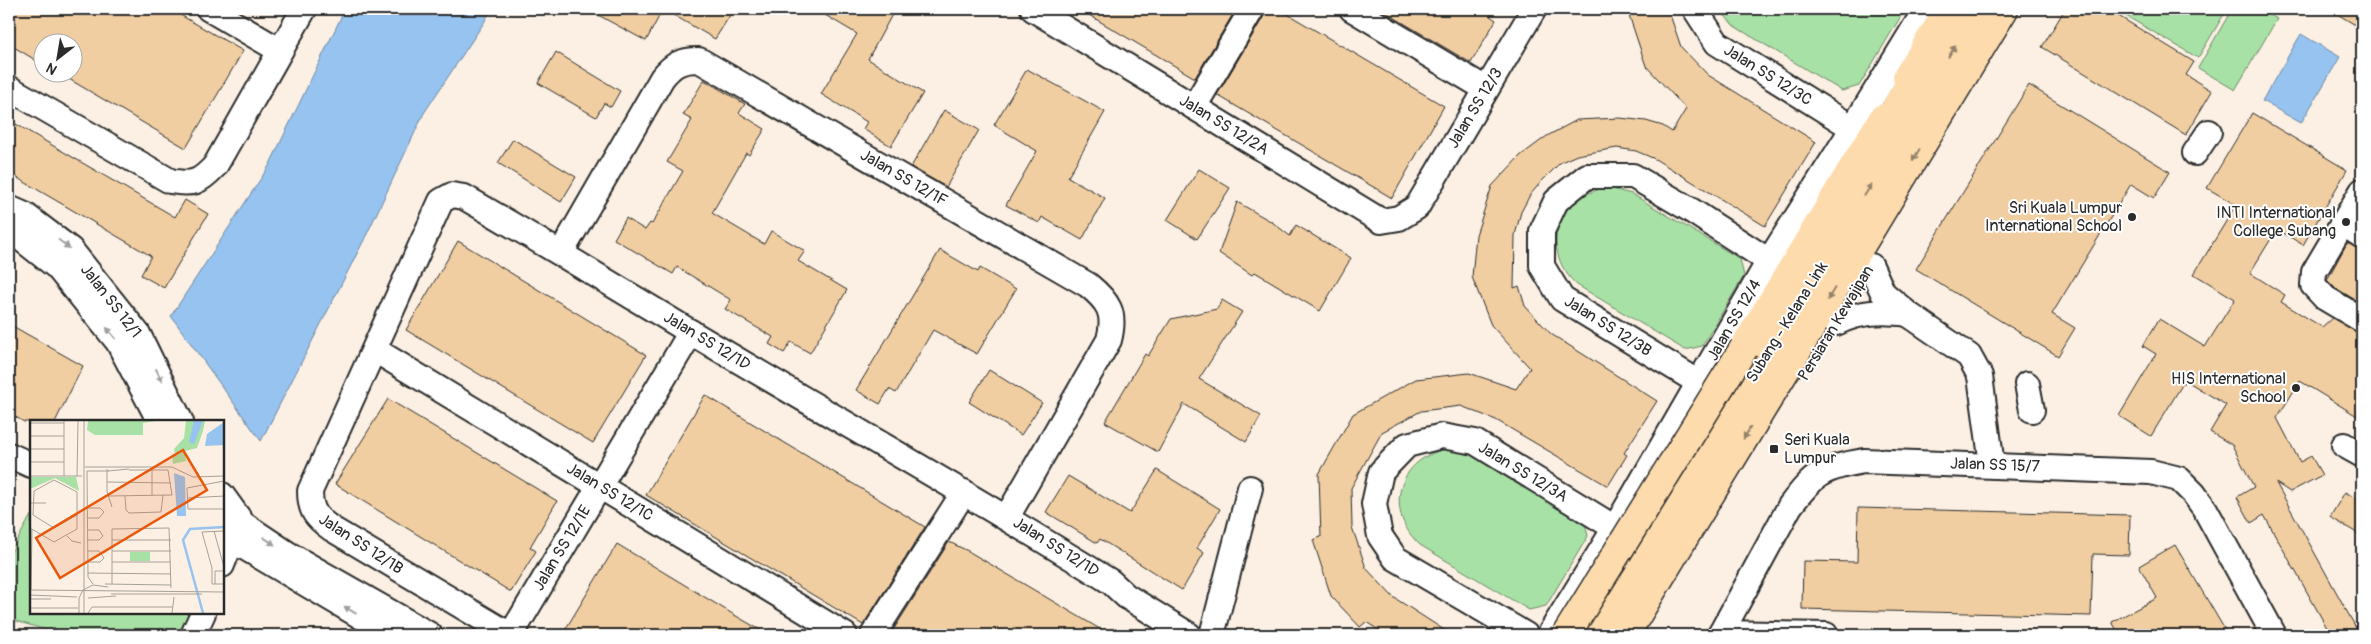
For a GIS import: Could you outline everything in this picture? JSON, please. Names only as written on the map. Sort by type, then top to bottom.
[{"type":"main road","points":[[1579,630],[1771,304],[1949,9]]},
{"type":"main road","points":[[1579,630],[1956,9]]},
{"type":"main road","name":"Subang - Kelana Link","points":[[1579,630],[1653,537],[1978,9]]},
{"type":"main road","name":"Subang - Kelana Link","points":[[1625,635],[2004,9]]},
{"type":"main road","name":"Persiaran Kewajipan","points":[[1644,635],[1871,266],[2023,9]]},
{"type":"street","points":[[209,9],[279,50]]},
{"type":"street","points":[[9,88],[170,181],[187,184],[204,178],[215,166],[279,50],[304,9]]},
{"type":"street","name":"Jalan SS 12/2A","points":[[1033,9],[1381,221],[1399,218],[1417,207]]},
{"type":"street","points":[[1194,107],[1252,9]]},
{"type":"street","points":[[1352,9],[1486,90]]},
{"type":"street","name":"Jalan SS 12/3","points":[[1417,207],[1534,9]]},
{"type":"street","name":"Jalan SS 12/3C","points":[[1695,9],[1717,43],[1853,128]]},
{"type":"street","name":"Jalan SS 12/4","points":[[1549,635],[1579,630],[1615,528],[1769,261],[1926,9]]},
{"type":"street","name":"Jalan SS 12/1F","points":[[560,252],[662,78],[671,66],[683,60],[699,60],[1088,285],[1102,297],[1110,310],[1113,326],[1109,340],[1007,517]]},
{"type":"street","points":[[2195,153],[2209,132]]},
{"type":"street","name":"Jalan SS 12/3B","points":[[1698,382],[1562,299],[1542,266],[1542,230],[1556,200],[1587,176],[1633,176],[1689,209],[1769,261]]},
{"type":"street","points":[[2362,191],[2314,272],[2313,285],[2325,298],[2362,320]]},
{"type":"street","name":"Jalan SS 12/1D","points":[[374,350],[441,201],[452,195],[464,197],[1007,517],[1111,582],[1126,596],[1189,635]]},
{"type":"street","name":"Jalan SS 12/1","points":[[9,208],[25,215],[71,250],[138,334],[181,420]]},
{"type":"street","points":[[2342,224],[2362,236]]},
{"type":"street","name":"Jalan SS 12/1","points":[[9,229],[57,267],[118,342],[159,420]]},
{"type":"street","points":[[1871,266],[1883,293],[1908,314],[1969,356],[1980,376],[1992,464]]},
{"type":"street","points":[[1836,323],[1866,312],[1908,314]]},
{"type":"street","name":"Jalan SS 12/1E","points":[[510,635],[691,332]]},
{"type":"street","name":"Jalan SS 12/1C","points":[[374,350],[845,635]]},
{"type":"street","name":"Jalan SS 12/1B","points":[[374,350],[310,491],[310,504],[314,515],[332,529],[510,635]]},
{"type":"street","points":[[2027,384],[2032,410]]},
{"type":"street","name":"Jalan SS 12/3A","points":[[1526,635],[1395,558],[1380,536],[1374,504],[1382,472],[1407,445],[1442,436],[1475,442],[1615,528]]},
{"type":"street","points":[[9,455],[30,465]]},
{"type":"street","name":"Jalan SS 15/7","points":[[1720,634],[1790,506],[1804,488],[1821,472],[1841,465],[1864,461],[1992,464],[2151,472],[2179,479],[2194,494],[2205,509],[2274,635]]},
{"type":"street","points":[[9,472],[20,478],[30,480]]},
{"type":"street","points":[[1212,635],[1250,488]]},
{"type":"street","points":[[873,635],[964,492]]},
{"type":"street","points":[[224,499],[233,532],[224,559]]},
{"type":"street","points":[[233,532],[288,554],[420,633]]},
{"type":"street","points":[[233,532],[392,635]]},
{"type":"street","name":"Jalan SS 12/1D","points":[[1111,582],[1132,587],[1206,635]]},
{"type":"street","points":[[194,635],[203,614]]},
{"type":"street","points":[[1720,634],[1826,635]]},
{"type":"green space","points":[[1719,9],[1899,9],[1901,16],[1859,86],[1842,91],[1734,26]]},
{"type":"green space","points":[[2114,9],[2227,9],[2198,58]]},
{"type":"green space","points":[[2232,9],[2259,9],[2277,19],[2235,90],[2198,68]]},
{"type":"green space","points":[[1601,189],[1612,189],[1632,194],[1740,259],[1744,276],[1702,346],[1685,350],[1577,285],[1566,272],[1559,258],[1556,243],[1558,229],[1563,216],[1572,204],[1585,195]]},
{"type":"green space","points":[[1455,448],[1466,450],[1584,519],[1588,536],[1546,606],[1529,610],[1420,545],[1408,530],[1401,515],[1399,499],[1402,484],[1410,471],[1421,460],[1436,452]]},
{"type":"green space","points":[[30,517],[30,614],[189,614],[180,635],[63,635],[9,619],[9,556]]},
{"type":"water","points":[[345,9],[491,9],[424,113],[366,236],[261,441],[171,316],[269,166]]},
{"type":"water","points":[[2301,34],[2340,57],[2301,123],[2262,101]]},
{"type":"building","points":[[9,9],[170,9],[243,51],[186,148],[74,82],[82,82],[82,32],[32,32],[32,58],[9,44]]},
{"type":"building","points":[[587,9],[663,9],[646,41]]},
{"type":"building","points":[[663,9],[734,9],[715,39]]},
{"type":"building","points":[[815,9],[895,9],[868,59],[923,93],[891,146],[863,129],[867,122],[821,94],[857,34]]},
{"type":"building","points":[[1079,9],[1236,9],[1195,78]]},
{"type":"building","points":[[1266,9],[1279,9],[1444,106],[1392,198],[1217,95],[1264,16]]},
{"type":"building","points":[[1380,9],[1495,9],[1490,16],[1496,20],[1471,63]]},
{"type":"building","points":[[1627,9],[1668,9],[1681,47],[1708,75],[1816,142],[1765,226],[1655,159],[1636,151],[1617,148],[1577,155],[1561,162],[1542,181],[1530,195],[1521,212],[1515,235],[1514,288],[1519,286],[1525,306],[1551,334],[1657,401],[1624,453],[1627,455],[1608,486],[1496,420],[1461,406],[1421,411],[1382,432],[1351,488],[1352,527],[1366,568],[1393,597],[1452,635],[1387,635],[1366,622],[1360,627],[1331,596],[1313,540],[1321,537],[1319,474],[1353,414],[1416,379],[1469,373],[1516,389],[1530,368],[1491,325],[1472,277],[1476,235],[1492,186],[1520,156],[1547,136],[1577,120],[1620,118],[1646,121],[1663,126],[1672,132],[1686,109],[1646,66]]},
{"type":"building","points":[[2065,9],[2107,9],[2194,62],[2186,75],[2212,91],[2186,135],[2042,47]]},
{"type":"building","points":[[2329,9],[2362,9],[2362,29]]},
{"type":"building","points":[[556,52],[620,91],[611,107],[604,103],[596,117],[538,83]]},
{"type":"building","points":[[1027,69],[1105,112],[1068,177],[1105,198],[1082,240],[1042,217],[1039,223],[1006,205],[1037,151],[994,125]]},
{"type":"building","points":[[704,80],[745,104],[739,113],[765,129],[749,155],[746,153],[712,213],[764,244],[771,231],[805,251],[798,261],[847,290],[810,353],[791,342],[784,353],[769,344],[773,337],[725,309],[731,300],[677,267],[673,274],[614,239],[626,218],[645,230],[650,223],[652,224],[683,171],[667,162],[692,120],[683,115]]},
{"type":"building","points":[[2029,85],[2170,172],[2154,198],[2131,184],[2052,314],[2075,328],[2058,356],[1916,269]]},
{"type":"building","points":[[944,110],[979,130],[946,187],[911,167]]},
{"type":"building","points":[[2252,113],[2347,170],[2303,245],[2277,229],[2250,273],[2285,295],[2281,302],[2322,327],[2332,318],[2362,334],[2362,419],[2300,381],[2277,418],[2300,462],[2311,456],[2322,475],[2290,492],[2276,483],[2360,635],[2331,635],[2264,515],[2251,523],[2237,497],[2254,487],[2232,445],[2210,432],[2226,405],[2185,380],[2151,436],[2119,416],[2156,354],[2143,346],[2159,319],[2205,347],[2235,299],[2194,274],[2236,205],[2207,188]]},
{"type":"building","points":[[9,120],[175,217],[185,200],[208,214],[164,288],[141,275],[151,256],[9,173]]},
{"type":"building","points":[[513,139],[576,177],[561,202],[498,163]]},
{"type":"building","points":[[1199,169],[1230,188],[1197,239],[1167,220]]},
{"type":"building","points":[[1237,202],[1272,222],[1290,236],[1296,225],[1351,258],[1320,311],[1255,272],[1252,275],[1219,253]]},
{"type":"building","points":[[458,241],[646,355],[593,443],[406,330]]},
{"type":"building","points":[[2347,243],[2362,250],[2362,304],[2334,287],[2327,280]]},
{"type":"building","points":[[940,250],[978,272],[980,268],[1016,289],[977,354],[933,330],[896,393],[889,389],[880,404],[856,390]]},
{"type":"building","points":[[1222,300],[1242,312],[1199,379],[1261,416],[1246,442],[1184,404],[1158,452],[1105,422],[1145,354],[1148,356],[1171,319],[1217,309]]},
{"type":"building","points":[[9,324],[83,366],[56,420],[30,420],[30,422],[24,422],[9,413]]},
{"type":"building","points":[[989,370],[1042,403],[1021,435],[969,402]]},
{"type":"building","points":[[705,395],[925,527],[863,625],[646,495]]},
{"type":"building","points":[[388,399],[557,501],[530,547],[536,551],[511,592],[335,484]]},
{"type":"building","points":[[1157,470],[1220,509],[1197,548],[1204,553],[1182,590],[1100,539],[1097,543],[1046,512],[1068,476],[1130,513]]},
{"type":"building","points":[[2345,492],[2362,502],[2362,536],[2330,517]]},
{"type":"building","points":[[1858,508],[2130,515],[2129,555],[2093,554],[2091,616],[1802,609],[1803,561],[1857,562]]},
{"type":"building","points":[[949,542],[968,551],[1110,635],[898,635],[892,632]]},
{"type":"building","points":[[617,544],[769,635],[575,635],[565,630]]},
{"type":"building","points":[[2175,545],[2228,635],[2120,635],[2112,622],[2157,598],[2139,566]]},
{"type":"place","name":"Sri Kuala Lumpur International School","points":[[2132,217]]},
{"type":"place","name":"INTI International College Subang","points":[[2346,222]]},
{"type":"place","name":"HIS International School","points":[[2296,388]]},
{"type":"place","name":"Seri Kuala Lumpur","points":[[1774,449]]}]
